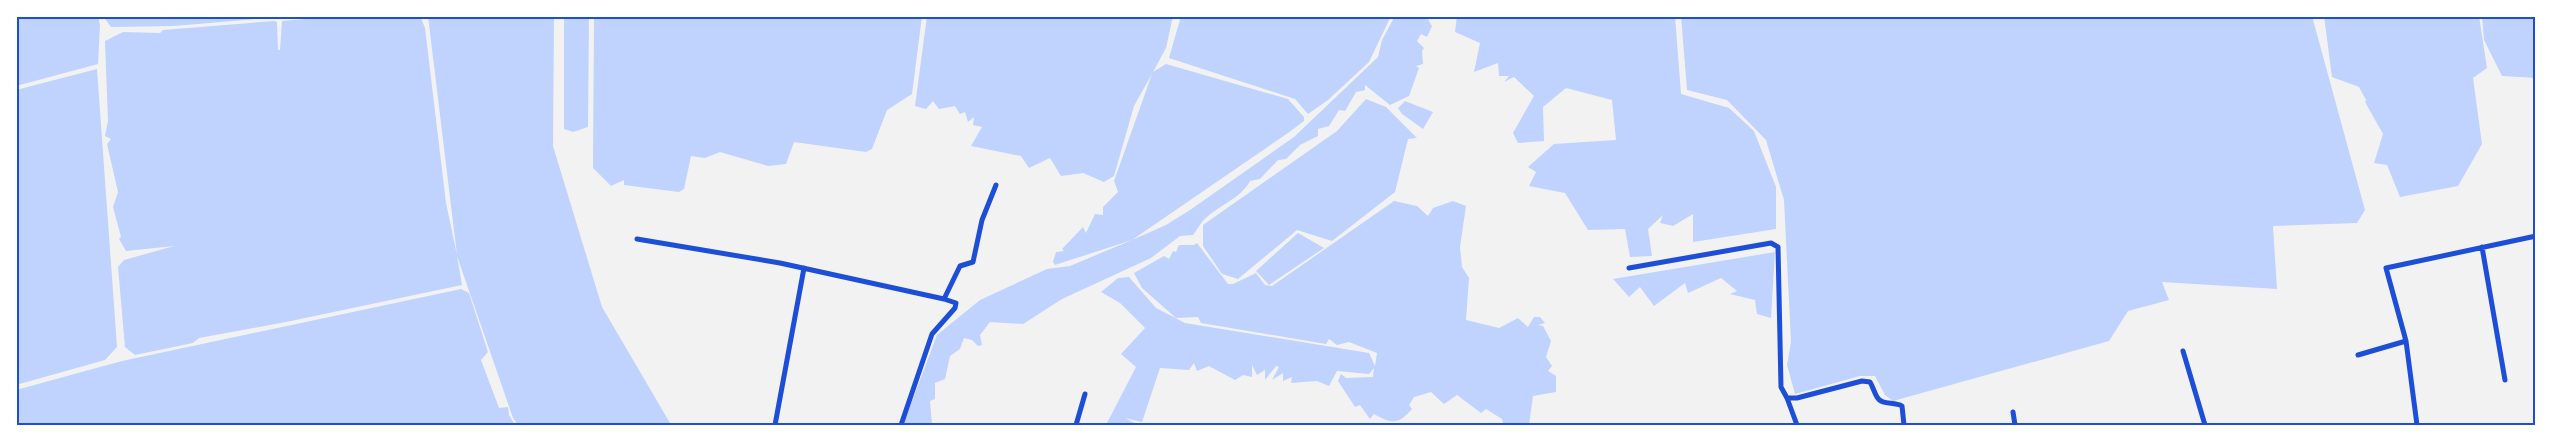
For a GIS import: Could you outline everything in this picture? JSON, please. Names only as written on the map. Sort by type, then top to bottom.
[{"type":"street","points":[[944,299],[960,266],[973,262],[982,220],[996,185]]},
{"type":"street","points":[[2417,425],[2406,341],[2386,268],[2536,236]]},
{"type":"street","points":[[638,239],[804,268],[944,299],[956,304],[955,308],[932,334],[901,425]]},
{"type":"street","points":[[1629,268],[1771,244],[1778,247],[1781,387],[1788,398],[1797,425]]},
{"type":"street","points":[[2482,248],[2504,380]]},
{"type":"street","points":[[775,425],[804,268]]},
{"type":"street","points":[[2358,355],[2406,341]]},
{"type":"street","points":[[2183,351],[2205,425]]},
{"type":"street","points":[[1788,398],[1797,398],[1862,381],[1870,382],[1877,398],[1884,403],[1895,402],[1902,406],[1904,425]]},
{"type":"street","points":[[1076,425],[1085,394]]},
{"type":"street","points":[[2013,412],[2015,425]]},
{"type":"water","points":[[16,16],[98,16],[100,25],[98,64],[16,86]]},
{"type":"water","points":[[103,16],[290,16],[174,26],[111,27]]},
{"type":"water","points":[[341,16],[420,16],[425,28],[446,203],[457,255],[428,16],[554,16],[553,146],[602,307],[670,423],[674,425],[518,425],[513,418],[457,256],[462,285],[286,322],[199,338],[193,343],[135,355],[125,347],[118,267],[124,260],[174,246],[126,251],[119,239],[121,237],[113,207],[118,192],[107,144],[111,139],[105,136],[108,121],[105,41],[123,32],[160,33],[163,30],[274,21],[277,22],[278,50],[280,50],[282,21]]},
{"type":"water","points":[[564,16],[589,16],[588,127],[573,132],[564,129]]},
{"type":"water","points":[[594,16],[922,16],[912,94],[887,110],[872,149],[866,152],[794,142],[786,164],[768,166],[720,152],[705,158],[691,156],[684,189],[679,192],[624,185],[624,180],[611,186],[593,168]]},
{"type":"water","points":[[927,16],[1173,16],[1166,48],[1153,72],[1166,64],[1288,99],[1304,117],[1304,121],[1132,240],[1055,265],[1053,262],[1056,252],[1064,251],[1062,249],[1083,227],[1086,233],[1095,214],[1103,215],[1103,207],[1118,192],[1114,181],[1152,74],[1134,106],[1114,176],[1104,182],[1083,173],[1061,176],[1050,158],[1029,168],[1021,156],[971,146],[982,127],[973,125],[974,117],[968,122],[965,112],[960,114],[955,106],[939,109],[933,101],[926,109],[915,106]]},
{"type":"water","points":[[1181,16],[1391,16],[1369,62],[1328,100],[1308,114],[1295,99],[1169,58]]},
{"type":"water","points":[[1395,16],[1426,16],[1432,26],[1427,37],[1421,34],[1417,41],[1424,48],[1422,51],[1423,64],[1416,66],[1419,68],[1409,96],[1390,105],[1365,85],[1365,90],[1356,92],[1345,111],[1339,110],[1329,126],[1318,129],[1318,136],[1300,145],[1286,159],[1278,160],[1260,179],[1250,181],[1235,198],[1208,216],[1193,235],[1180,236],[1151,258],[1062,299],[1023,324],[990,322],[980,335],[982,345],[978,346],[972,340],[964,338],[960,349],[950,356],[945,379],[935,383],[935,399],[930,401],[932,425],[903,425],[937,335],[980,300],[1047,269],[1070,266],[1166,225],[1190,210],[1294,137],[1378,57],[1382,40]]},
{"type":"water","points":[[1457,16],[1675,16],[1681,94],[1729,108],[1754,131],[1776,187],[1776,229],[1693,242],[1693,214],[1673,226],[1660,223],[1663,215],[1648,229],[1652,256],[1630,257],[1625,229],[1588,230],[1565,193],[1529,186],[1536,172],[1528,167],[1554,144],[1616,140],[1612,100],[1566,88],[1543,107],[1544,141],[1518,143],[1513,133],[1534,96],[1514,77],[1504,82],[1509,76],[1499,76],[1498,63],[1474,72],[1480,43],[1455,32]]},
{"type":"water","points":[[1681,16],[2312,16],[2365,210],[2357,223],[2273,226],[2277,289],[2162,282],[2169,300],[2128,311],[2109,341],[1893,401],[1885,395],[1875,376],[1860,376],[1795,394],[1787,365],[1791,342],[1784,200],[1766,140],[1727,100],[1687,90]]},
{"type":"water","points":[[2324,16],[2479,16],[2487,68],[2473,78],[2482,144],[2458,186],[2400,197],[2387,165],[2374,163],[2383,134],[2365,102],[2367,99],[2359,87],[2332,77]]},
{"type":"water","points":[[2482,16],[2536,16],[2536,78],[2502,76],[2484,40]]},
{"type":"water","points":[[97,69],[117,347],[105,360],[16,385],[16,90]]},
{"type":"water","points":[[1366,99],[1386,107],[1417,138],[1408,139],[1395,192],[1332,241],[1297,230],[1238,279],[1222,274],[1203,246],[1203,225],[1337,131]]},
{"type":"water","points":[[1405,101],[1433,112],[1423,129],[1402,114],[1398,108]]},
{"type":"water","points":[[1394,201],[1417,206],[1428,216],[1433,208],[1453,201],[1466,206],[1460,247],[1462,267],[1469,278],[1466,320],[1499,328],[1518,318],[1528,327],[1534,317],[1540,317],[1545,323],[1538,325],[1543,326],[1551,341],[1546,357],[1552,366],[1548,371],[1556,376],[1556,392],[1533,396],[1529,425],[1503,423],[1502,419],[1486,409],[1481,413],[1457,395],[1444,404],[1431,392],[1414,397],[1409,405],[1412,409],[1399,420],[1390,421],[1374,414],[1370,419],[1360,405],[1355,407],[1338,381],[1341,374],[1346,378],[1373,377],[1374,368],[1369,374],[1337,371],[1329,386],[1317,381],[1291,383],[1292,377],[1283,381],[1283,373],[1272,380],[1279,367],[1276,366],[1265,380],[1265,370],[1257,375],[1252,365],[1252,377],[1243,375],[1235,380],[1209,366],[1197,371],[1194,363],[1189,370],[1160,368],[1142,422],[1125,418],[1138,425],[1106,425],[1136,367],[1121,354],[1145,328],[1120,303],[1101,292],[1118,278],[1129,277],[1156,308],[1185,323],[1369,353],[1375,366],[1377,353],[1349,342],[1337,345],[1329,339],[1326,344],[1201,323],[1198,317],[1176,318],[1142,288],[1134,273],[1164,256],[1169,259],[1173,251],[1176,252],[1179,245],[1194,245],[1197,243],[1228,284],[1233,284],[1256,273],[1265,285],[1272,286]]},
{"type":"water","points":[[1298,233],[1324,248],[1269,285],[1256,271]]},
{"type":"water","points":[[1775,252],[1771,318],[1757,314],[1755,300],[1730,294],[1737,291],[1721,278],[1688,293],[1685,283],[1654,306],[1640,287],[1629,297],[1613,279]]},
{"type":"water","points":[[461,289],[469,293],[488,352],[481,360],[499,408],[508,407],[509,415],[515,425],[16,425],[16,390],[122,361]]}]
